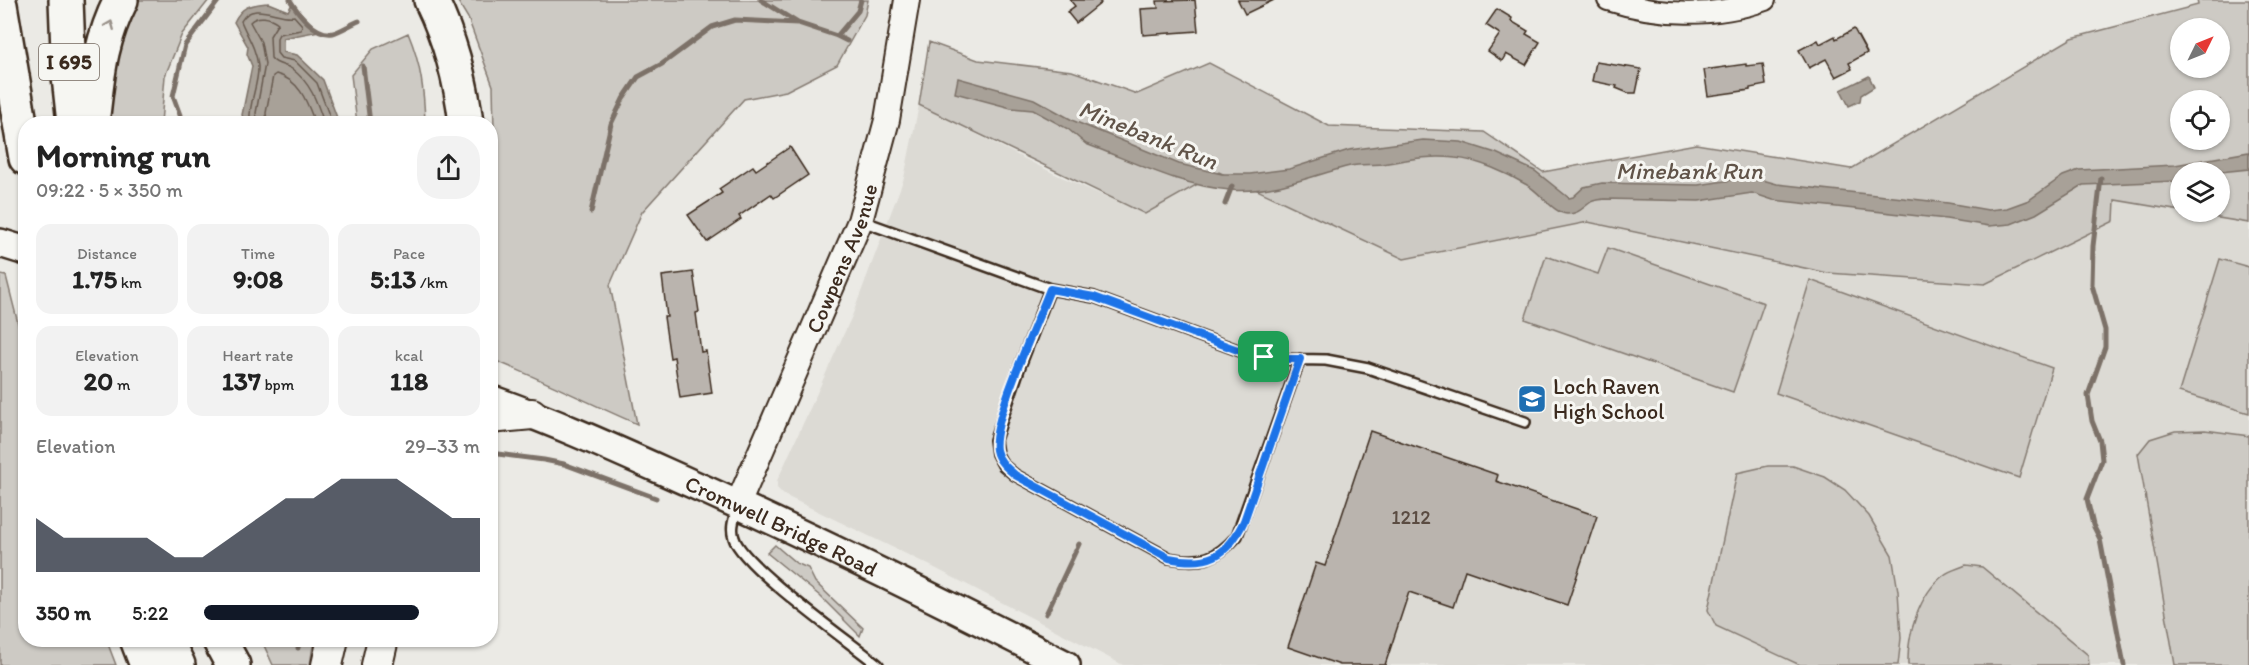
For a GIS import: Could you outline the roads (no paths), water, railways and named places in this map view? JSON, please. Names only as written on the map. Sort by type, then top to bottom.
[{"type":"highway","name":"I 695","points":[[18,0],[20,77],[24,116]]},
{"type":"highway","name":"I 695","points":[[66,0],[69,77],[73,116]]},
{"type":"highway","points":[[93,116],[100,51],[110,22],[122,0]]},
{"type":"highway","points":[[409,0],[425,38],[434,68],[441,116]]},
{"type":"highway","points":[[430,0],[453,55],[465,116]]},
{"type":"highway","points":[[0,5],[19,116]]},
{"type":"highway","points":[[140,647],[147,665]]},
{"type":"highway","points":[[169,647],[178,665]]},
{"type":"highway","points":[[223,647],[233,665]]},
{"type":"main road","points":[[0,243],[18,249]]},
{"type":"main road","name":"Cromwell Bridge Road","points":[[498,402],[532,414],[738,504],[914,588],[1066,665]]},
{"type":"main road","points":[[498,417],[532,414]]},
{"type":"main road","points":[[327,665],[331,647]]},
{"type":"main road","points":[[377,665],[381,647]]},
{"type":"street","name":"Cowpens Avenue","points":[[738,504],[860,221],[887,120],[908,0]]},
{"type":"street","points":[[1608,0],[1653,10],[1686,13],[1717,11],[1765,0]]},
{"type":"lane","points":[[860,221],[1050,289],[1094,297],[1243,352],[1273,359],[1326,360],[1368,368],[1525,422]]},
{"type":"lane","points":[[1050,289],[1002,414],[995,440],[996,454],[1003,465],[1015,475],[1169,558],[1191,562],[1209,559],[1226,549],[1237,536],[1300,359]]},
{"type":"lane","points":[[738,504],[732,525],[734,539],[745,556],[878,665]]},
{"type":"water","points":[[268,3],[288,11],[292,4],[319,31],[283,38],[283,52],[297,55],[323,80],[336,116],[242,116],[252,66],[247,54],[248,47],[234,22],[240,12],[257,4]]},
{"type":"water","points":[[1869,76],[1874,87],[1861,95],[1860,101],[1849,106],[1841,90]]},
{"type":"water","name":"Minebank Run","points":[[958,78],[1034,99],[1074,121],[1179,164],[1222,174],[1250,174],[1289,169],[1349,150],[1423,140],[1461,142],[1496,153],[1535,171],[1569,198],[1584,187],[1602,183],[1698,185],[1752,177],[1777,184],[1948,203],[1988,210],[2007,208],[2029,200],[2063,176],[2079,170],[2170,165],[2170,181],[2083,185],[2036,214],[2011,224],[1989,226],[1946,219],[1773,200],[1752,193],[1699,201],[1604,199],[1592,201],[1577,212],[1567,214],[1557,210],[1532,188],[1501,172],[1473,161],[1445,157],[1350,166],[1276,187],[1246,191],[1230,190],[1196,184],[1163,174],[1086,144],[1068,129],[1033,110],[1011,108],[955,93]]},
{"type":"water","name":"Minebank Run","points":[[2249,152],[2249,169],[2230,171],[2230,162],[2192,162]]},
{"type":"waterway","points":[[180,116],[173,96],[185,45],[219,0]]},
{"type":"waterway","points":[[290,0],[308,22],[326,33],[336,32],[359,21]]},
{"type":"waterway","name":"Minebank Run","points":[[761,0],[798,23],[847,41]]},
{"type":"waterway","points":[[837,36],[858,11],[861,0]]},
{"type":"waterway","points":[[591,212],[611,124],[623,99],[638,77],[662,64],[712,27],[735,20],[798,23]]},
{"type":"waterway","points":[[363,66],[369,116]]},
{"type":"waterway","points":[[2101,178],[2093,246],[2092,285],[2105,330],[2105,347],[2088,395],[2092,421],[2100,441],[2102,460],[2087,499],[2093,525],[2100,539],[2124,665]]},
{"type":"waterway","points":[[1225,204],[1232,186]]},
{"type":"waterway","points":[[498,454],[564,464],[656,498]]},
{"type":"waterway","points":[[1046,614],[1079,544]]},
{"type":"place","name":"Loch Raven High School","points":[[1532,399]]}]
